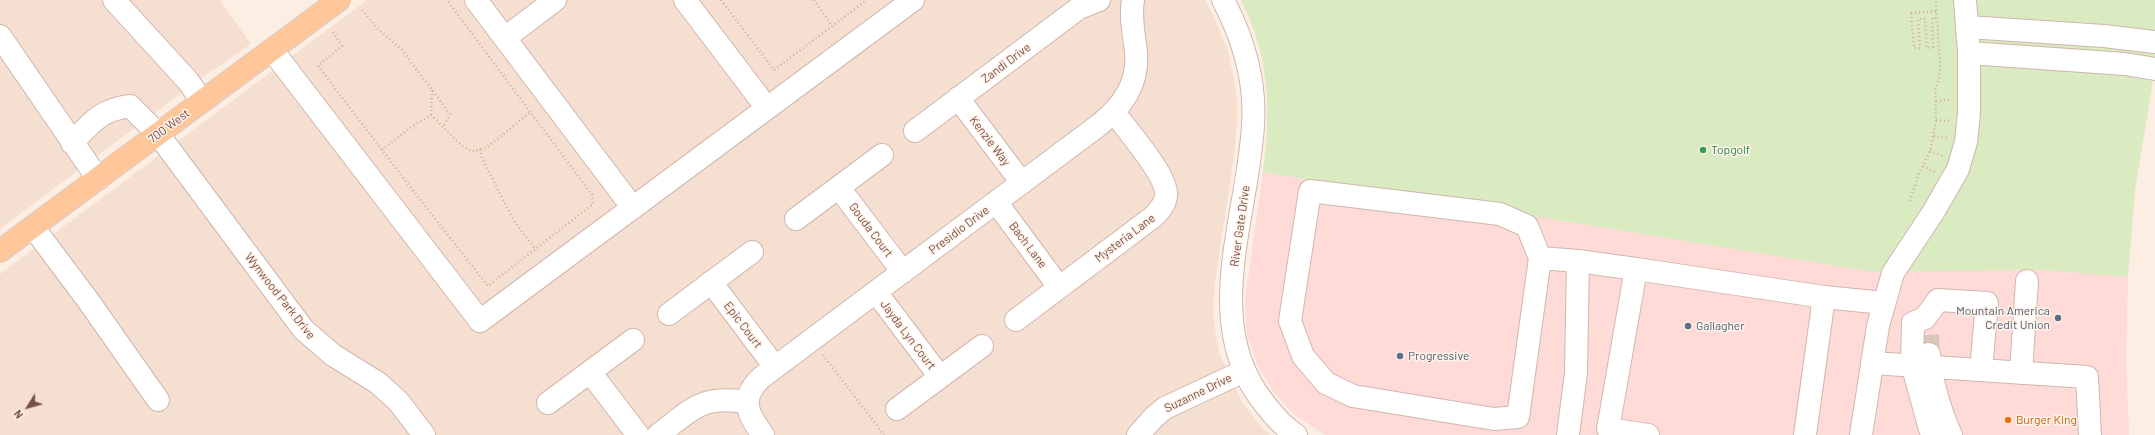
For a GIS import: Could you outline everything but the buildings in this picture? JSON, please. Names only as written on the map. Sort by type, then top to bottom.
[{"type":"main road","name":"700 West","points":[[2,244],[32,228],[339,0]]},
{"type":"street","points":[[114,0],[188,81],[202,101]]},
{"type":"street","points":[[476,0],[633,208]]},
{"type":"street","points":[[504,38],[555,0]]},
{"type":"street","points":[[685,0],[767,108]]},
{"type":"street","points":[[272,50],[480,321],[913,0]]},
{"type":"street","name":"Zandi Drive","points":[[915,130],[1079,8],[1099,0]]},
{"type":"street","name":"Presidio Drive","points":[[747,402],[753,386],[775,367],[1022,183],[1114,112],[1129,92],[1136,73],[1136,52],[1130,0]]},
{"type":"street","name":"River Gate Drive","points":[[1223,0],[1238,30],[1252,87],[1253,106],[1251,145],[1231,295],[1233,333],[1236,351],[1244,371],[1266,406],[1296,435]]},
{"type":"street","points":[[1861,435],[1878,326],[1893,273],[1934,211],[1958,168],[1966,142],[1968,123],[1969,53],[1965,0]]},
{"type":"street","points":[[1968,27],[2130,38],[2155,42]]},
{"type":"street","points":[[0,36],[98,179]]},
{"type":"street","points":[[2125,64],[2130,38]]},
{"type":"street","points":[[1969,53],[2125,64],[2155,69]]},
{"type":"street","name":"Kenzie Way","points":[[958,98],[1022,183]]},
{"type":"street","name":"Wynwood Park Drive","points":[[72,143],[99,116],[118,108],[130,106],[158,134],[303,329],[333,356],[378,383],[398,401],[424,435]]},
{"type":"street","name":"Mysteria Lane","points":[[1016,320],[1153,217],[1165,202],[1166,188],[1161,176],[1114,112]]},
{"type":"street","points":[[796,219],[882,155]]},
{"type":"street","name":"Gouda Court","points":[[839,188],[902,272]]},
{"type":"street","points":[[1310,191],[1500,214],[1527,226],[1540,258],[1518,416],[1494,419],[1353,396],[1326,383],[1303,356],[1290,321],[1310,191]]},
{"type":"street","name":"Bach Lane","points":[[996,202],[1059,287]]},
{"type":"street","points":[[32,228],[87,299],[158,400]]},
{"type":"street","points":[[669,314],[752,252]]},
{"type":"street","points":[[1540,258],[1578,261],[1824,297],[1884,303]]},
{"type":"street","points":[[1568,435],[1576,373],[1578,261]]},
{"type":"street","points":[[1636,269],[1608,429],[1648,435]]},
{"type":"street","points":[[2021,373],[2027,281]]},
{"type":"street","name":"Epic Court","points":[[711,282],[775,367]]},
{"type":"street","name":"Jayda Lyn Court","points":[[876,292],[940,378]]},
{"type":"street","points":[[1805,435],[1824,297]]},
{"type":"street","points":[[1937,435],[1930,429],[1925,347],[1938,300],[1987,303],[1981,370]]},
{"type":"street","points":[[548,403],[633,340]]},
{"type":"street","name":"Jayda Lyn Court","points":[[897,409],[982,346]]},
{"type":"street","points":[[1872,363],[1925,347],[1981,370],[2087,377],[2090,435]]},
{"type":"street","points":[[1925,347],[1946,424],[1951,435]]},
{"type":"street","name":"Suzanne Drive","points":[[1138,435],[1154,416],[1165,408],[1244,371]]},
{"type":"street","points":[[590,372],[638,435]]},
{"type":"street","points":[[658,435],[692,410],[708,401],[728,399],[747,402],[752,419],[763,435]]},
{"type":"path","points":[[333,32],[342,46],[318,66],[488,286],[593,204],[592,195],[447,0]]},
{"type":"path","points":[[721,0],[774,70],[867,0]]},
{"type":"path","points":[[814,0],[832,26]]},
{"type":"path","points":[[1910,201],[1919,173],[1930,151],[1935,128],[1935,90],[1939,79],[1940,65],[1936,0]]},
{"type":"path","points":[[362,10],[377,28],[402,50],[450,114],[444,126]]},
{"type":"path","points":[[1937,11],[1911,13],[1914,48],[1920,48],[1918,19],[1925,19],[1927,48],[1933,47],[1932,18],[1937,18]]},
{"type":"path","points":[[431,115],[432,90]]},
{"type":"path","points":[[431,115],[444,126],[461,146],[473,151],[486,148],[530,112]]},
{"type":"path","points":[[382,150],[410,128],[431,115]]},
{"type":"path","points":[[480,149],[482,158],[514,220],[536,250]]},
{"type":"path","points":[[821,353],[884,435]]},
{"type":"shaded area","points":[[0,0],[220,0],[251,44],[203,77],[0,229]]},
{"type":"shaded area","points":[[367,0],[1205,0],[1218,26],[1229,55],[1237,95],[1237,125],[1234,156],[1215,282],[1213,307],[1215,329],[1220,355],[1241,400],[1258,423],[1270,435],[0,435],[0,274]]},
{"type":"shaded area","points":[[1241,0],[2155,0],[2155,68],[2135,189],[2128,277],[2126,358],[2129,435],[1326,435],[1293,414],[1273,391],[1257,364],[1247,334],[1245,301],[1269,128],[1268,101],[1263,63],[1256,35]]},
{"type":"green space","name":"Topgolf","points":[[1241,0],[2155,0],[2155,68],[2135,189],[2128,277],[2044,270],[1874,272],[1263,172],[1267,127],[1266,84],[1258,42],[1251,21]]},
{"type":"tunnel","points":[[1928,335],[1929,351]]},
{"type":"place","name":"Topgolf","points":[[1703,150]]},
{"type":"place","name":"Mountain America Credit Union","points":[[2058,318]]},
{"type":"place","name":"Gallagher","points":[[1688,326]]},
{"type":"place","name":"Progressive","points":[[1400,356]]},
{"type":"place","name":"Burger King","points":[[2008,420]]}]
